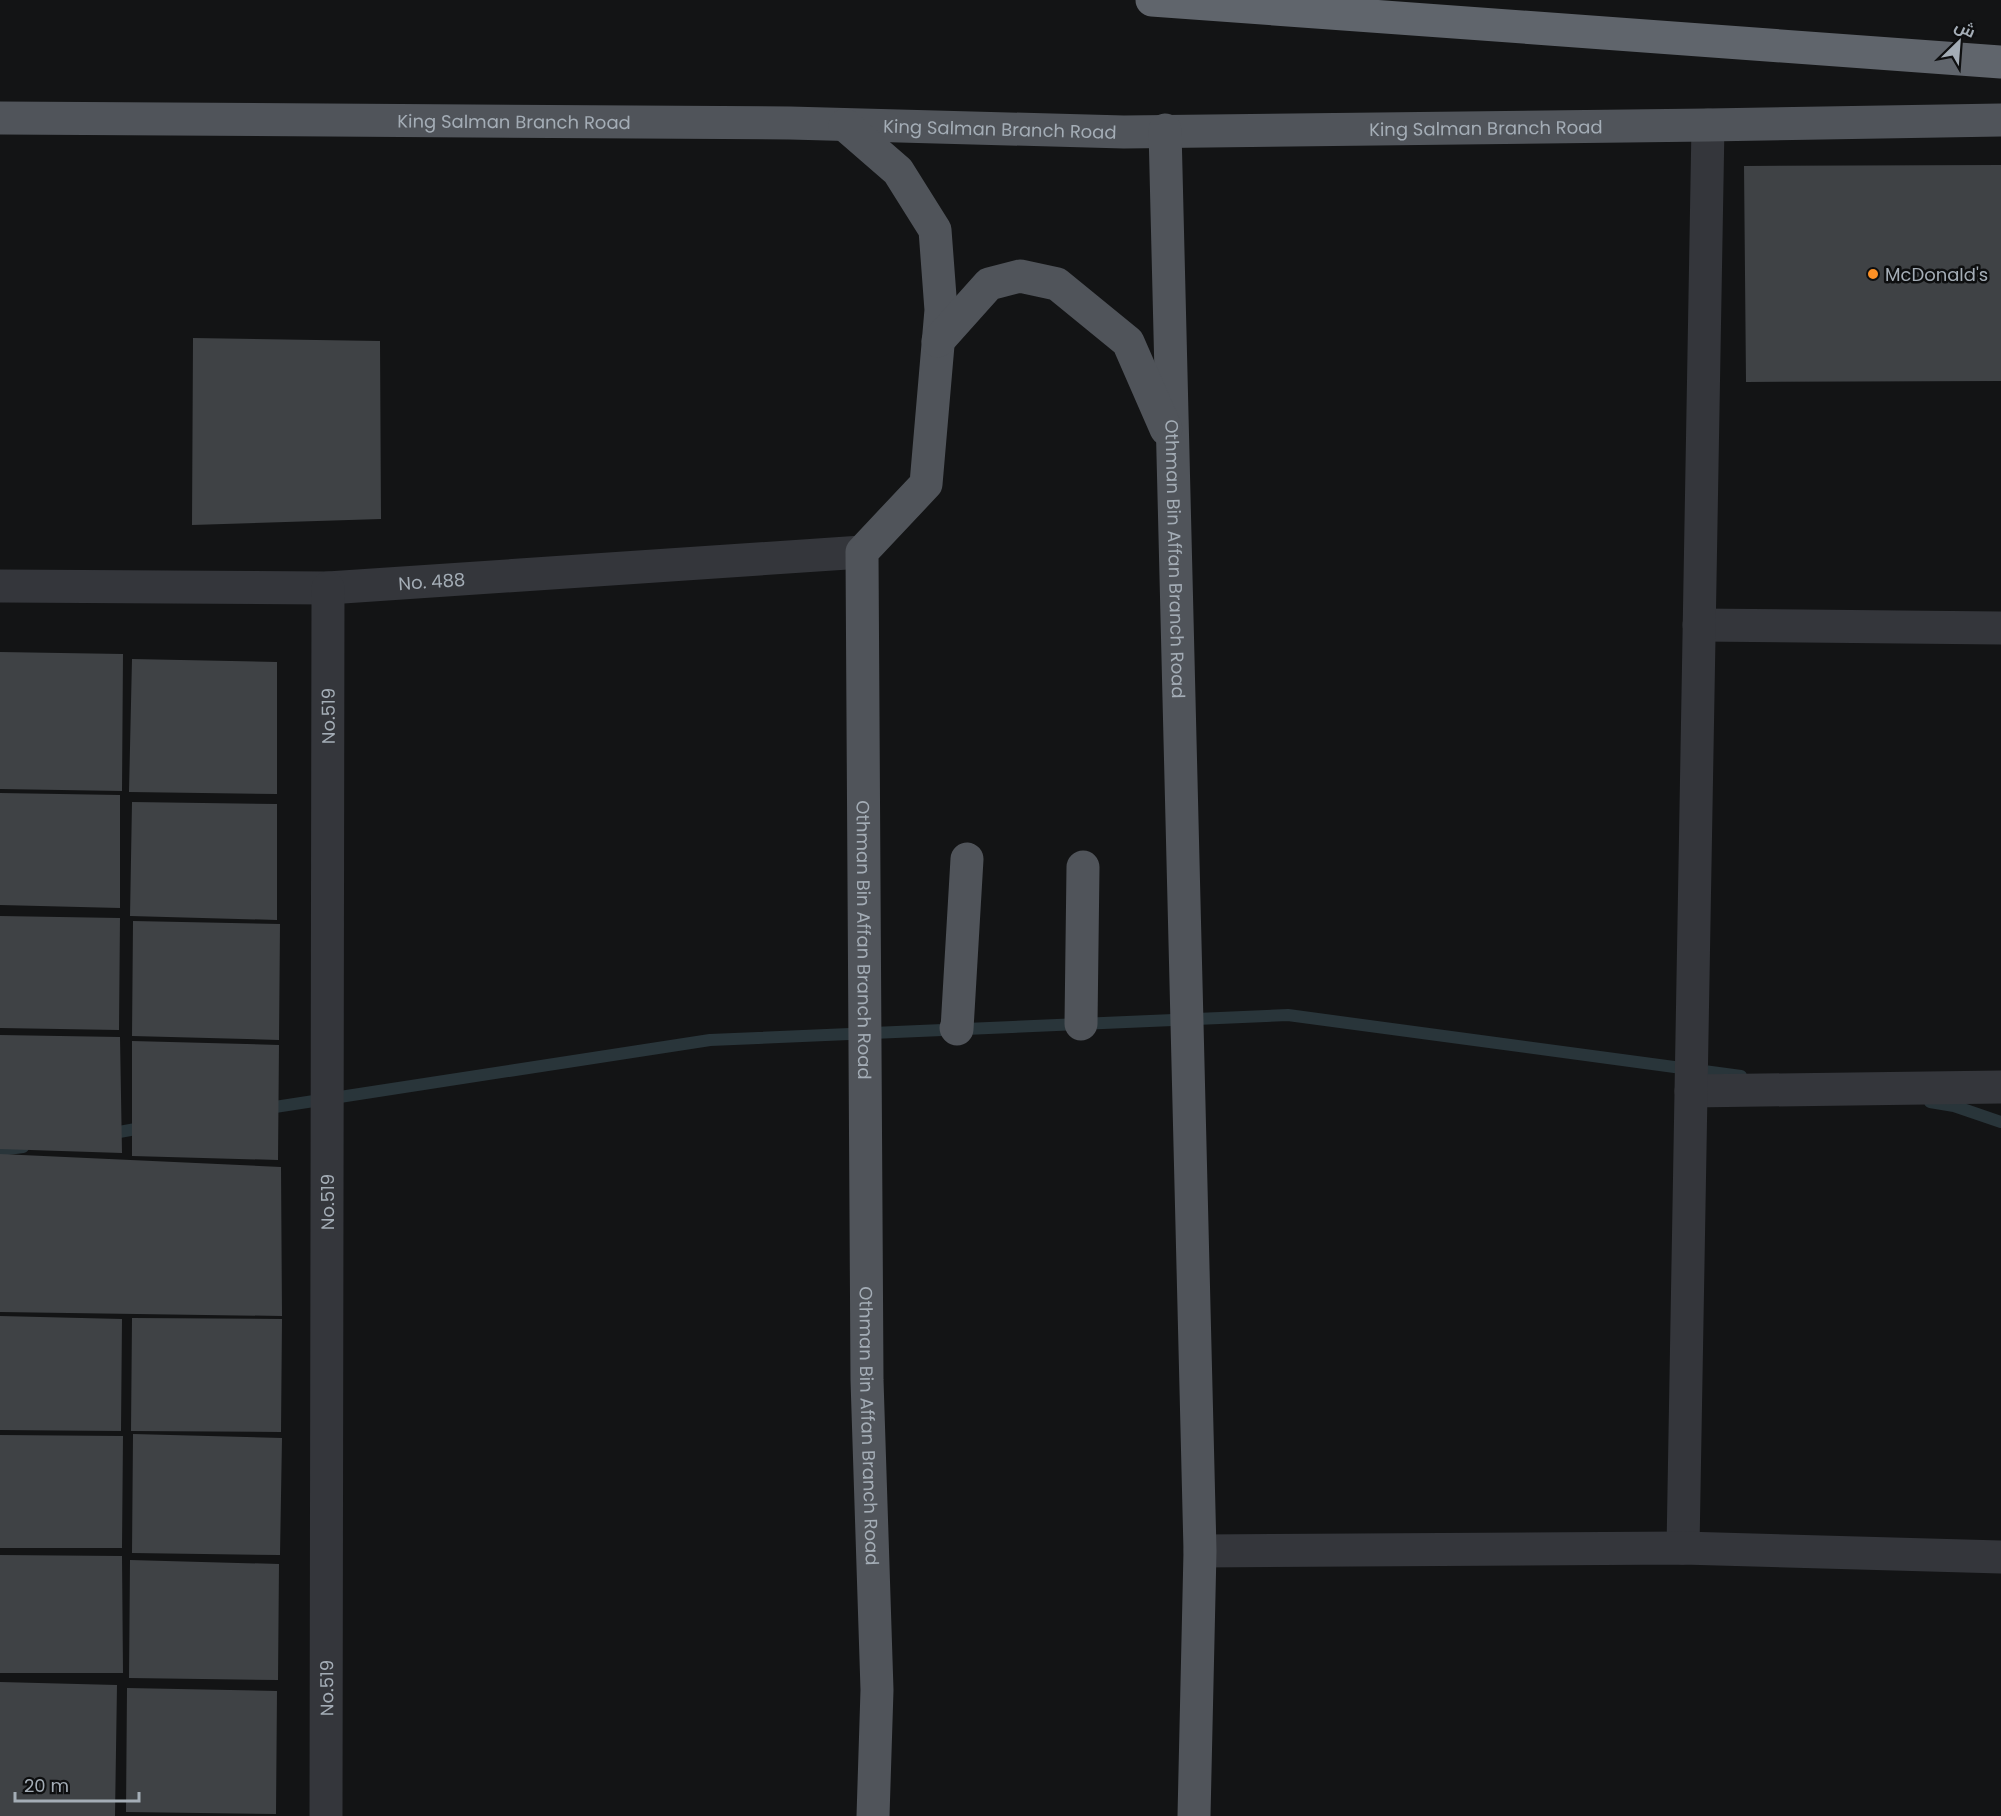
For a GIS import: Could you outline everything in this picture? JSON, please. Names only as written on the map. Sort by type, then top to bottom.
[{"type":"highway","points":[[1152,0],[2001,62]]},
{"type":"main road","name":"King Salman Branch Road","points":[[0,118],[845,125],[1124,132],[2001,120]]},
{"type":"main road","points":[[845,125],[898,171],[935,230],[940,310],[926,484],[862,552]]},
{"type":"main road","name":"Othman Bin Affan Branch Road","points":[[1165,130],[1200,1551],[1194,1816]]},
{"type":"main road","points":[[938,341],[989,284],[1020,276],[1057,284],[1128,342],[1173,445]]},
{"type":"main road","name":"Othman Bin Affan Branch Road","points":[[862,552],[867,1380],[877,1690],[873,1816]]},
{"type":"main road","points":[[956,1028],[967,859]]},
{"type":"main road","points":[[1082,1024],[1083,867]]},
{"type":"street","points":[[1683,1548],[1708,125]]},
{"type":"street","name":"No. 488","points":[[0,586],[328,588],[862,552]]},
{"type":"street","name":"No.519","points":[[326,1816],[328,588]]},
{"type":"street","points":[[1699,625],[2001,628]]},
{"type":"street","points":[[1691,1091],[2001,1087]]},
{"type":"street","points":[[1200,1551],[1683,1548],[2001,1557]]},
{"type":"building","name":"McDonald's","points":[[2001,165],[2001,381],[1746,382],[1744,166]]},
{"type":"building","points":[[193,338],[380,341],[381,519],[192,525]]},
{"type":"building","points":[[0,652],[123,654],[122,791],[0,789]]},
{"type":"building","points":[[132,659],[277,662],[277,794],[129,792]]},
{"type":"building","points":[[0,793],[120,795],[120,908],[0,905]]},
{"type":"building","points":[[132,802],[277,804],[277,920],[130,916]]},
{"type":"building","points":[[0,916],[120,918],[119,1030],[0,1028]]},
{"type":"building","points":[[133,921],[280,924],[279,1040],[132,1036]]},
{"type":"building","points":[[0,1035],[120,1037],[122,1153],[0,1149]]},
{"type":"building","points":[[132,1041],[279,1045],[278,1160],[132,1156]]},
{"type":"building","points":[[0,1154],[281,1167],[282,1316],[0,1312]]},
{"type":"building","points":[[0,1316],[122,1319],[121,1431],[0,1430]]},
{"type":"building","points":[[132,1318],[282,1319],[281,1432],[131,1431]]},
{"type":"building","points":[[133,1434],[282,1438],[280,1555],[132,1553]]},
{"type":"building","points":[[0,1435],[123,1436],[122,1548],[0,1548]]},
{"type":"building","points":[[0,1555],[122,1556],[123,1673],[0,1673]]},
{"type":"building","points":[[130,1560],[279,1564],[278,1680],[129,1678]]},
{"type":"building","points":[[0,1682],[117,1685],[115,1816],[0,1816]]},
{"type":"building","points":[[127,1688],[277,1691],[276,1814],[126,1812]]},
{"type":"waterway","points":[[262,1109],[710,1040],[1288,1015],[1741,1076]]},
{"type":"waterway","points":[[1930,1102],[1954,1106],[2001,1122]]},
{"type":"waterway","points":[[108,1134],[147,1127]]},
{"type":"waterway","points":[[0,1150],[23,1147]]},
{"type":"place","name":"McDonald's","points":[[1873,274]]}]
